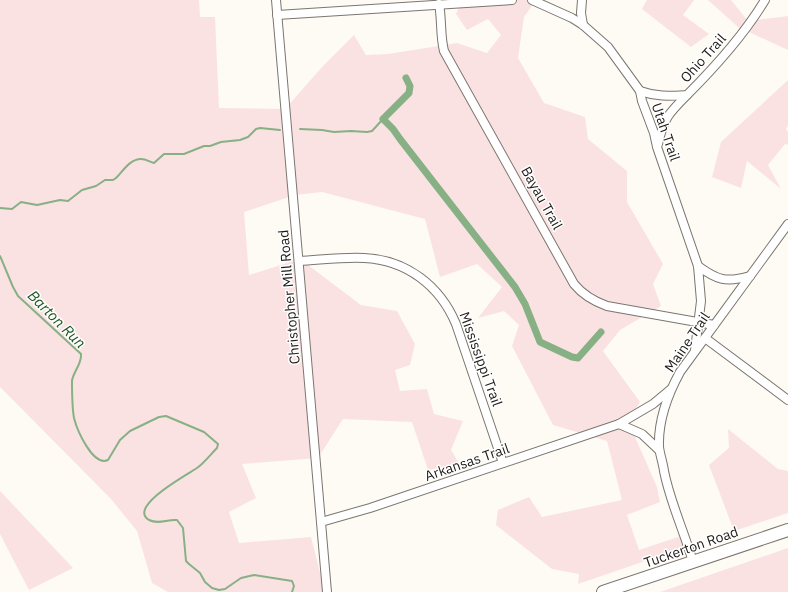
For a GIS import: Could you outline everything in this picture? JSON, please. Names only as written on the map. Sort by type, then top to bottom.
[{"type":"main road","name":"Tuckerton Road","points":[[603,592],[788,530]]},
{"type":"street","name":"Christopher Mill Road","points":[[276,0],[328,592]]},
{"type":"street","points":[[277,14],[512,0]]},
{"type":"street","name":"Utah Trail","points":[[532,0],[572,18],[583,25],[608,47],[640,91],[657,147],[698,266],[700,301],[695,350]]},
{"type":"street","points":[[582,0],[581,13],[583,25]]},
{"type":"street","name":"Ohio Trail","points":[[640,91],[661,96],[687,95],[716,65],[736,41],[765,0]]},
{"type":"street","name":"Bayau Trail","points":[[439,4],[444,51],[574,284],[592,300],[607,306],[699,322]]},
{"type":"street","points":[[657,147],[663,123],[672,110],[687,95]]},
{"type":"street","name":"Maine Trail","points":[[693,562],[686,536],[669,492],[659,450],[660,426],[664,410],[680,372],[788,224]]},
{"type":"street","name":"Mississippi Trail","points":[[299,262],[357,258],[376,259],[400,265],[417,275],[430,286],[445,302],[456,324],[503,463]]},
{"type":"street","points":[[698,266],[712,276],[721,279],[750,276]]},
{"type":"street","points":[[699,322],[714,325]]},
{"type":"street","points":[[705,338],[788,400]]},
{"type":"street","name":"Arkansas Trail","points":[[321,522],[364,510],[620,424],[653,404],[672,388]]},
{"type":"street","points":[[620,424],[642,434],[659,450]]},
{"type":"shaded area","points":[[0,0],[199,0],[200,17],[215,17],[219,108],[285,109],[323,66],[354,35],[366,55],[388,54],[457,43],[487,53],[501,35],[488,19],[467,30],[456,14],[462,0],[536,0],[524,17],[518,58],[544,103],[585,117],[588,139],[627,171],[627,202],[663,264],[653,284],[661,306],[620,330],[603,351],[640,402],[628,421],[657,487],[660,502],[627,515],[639,550],[687,534],[692,545],[578,584],[579,574],[552,569],[496,525],[498,510],[529,497],[542,517],[622,500],[607,441],[553,425],[512,346],[519,325],[504,311],[478,318],[502,287],[477,264],[440,277],[425,219],[322,192],[295,195],[244,212],[249,275],[300,259],[361,305],[397,311],[415,344],[410,365],[395,370],[400,391],[427,389],[434,414],[463,421],[451,450],[460,465],[428,470],[412,422],[343,419],[318,458],[242,464],[256,498],[229,512],[239,543],[311,537],[325,592],[168,592],[152,583],[137,531],[111,499],[0,387]]},
{"type":"shaded area","points":[[647,0],[694,0],[683,15],[709,34],[691,47],[642,9]]},
{"type":"shaded area","points":[[708,0],[731,0],[748,21],[788,16],[788,50],[738,27]]},
{"type":"shaded area","points":[[788,80],[788,125],[786,129],[788,132],[788,145],[785,144],[768,165],[781,189],[747,161],[741,188],[712,177],[721,142]]},
{"type":"shaded area","points":[[728,429],[778,469],[788,471],[788,513],[734,531],[709,465],[729,448]]},
{"type":"shaded area","points":[[0,491],[73,568],[29,590],[0,534]]},
{"type":"shaded area","points":[[788,548],[788,592],[660,592]]},
{"type":"waterway","points":[[406,78],[410,86],[409,93],[383,119],[393,129],[515,287],[525,304],[540,342],[572,357],[578,358],[601,332]]},
{"type":"waterway","points":[[300,129],[334,132],[367,132],[372,131],[383,119]]},
{"type":"waterway","points":[[0,208],[12,209],[21,202],[37,205],[60,200],[68,201],[82,190],[96,186],[105,180],[113,180],[133,161],[145,159],[154,163],[164,154],[184,154],[204,146],[240,140],[248,137],[256,129],[280,130]]},
{"type":"waterway","name":"Barton Run","points":[[0,256],[18,296],[81,354],[81,358],[72,381],[73,414],[82,438],[91,453],[102,461],[108,460],[120,440],[130,431],[159,417],[166,416],[204,432],[218,444],[217,448],[200,466],[161,491],[152,499],[146,507],[144,514],[149,520],[156,522],[177,520],[183,528],[186,561],[200,573],[205,582],[212,588],[219,590],[225,589],[241,578],[254,575],[292,581],[294,586],[292,592]]}]
